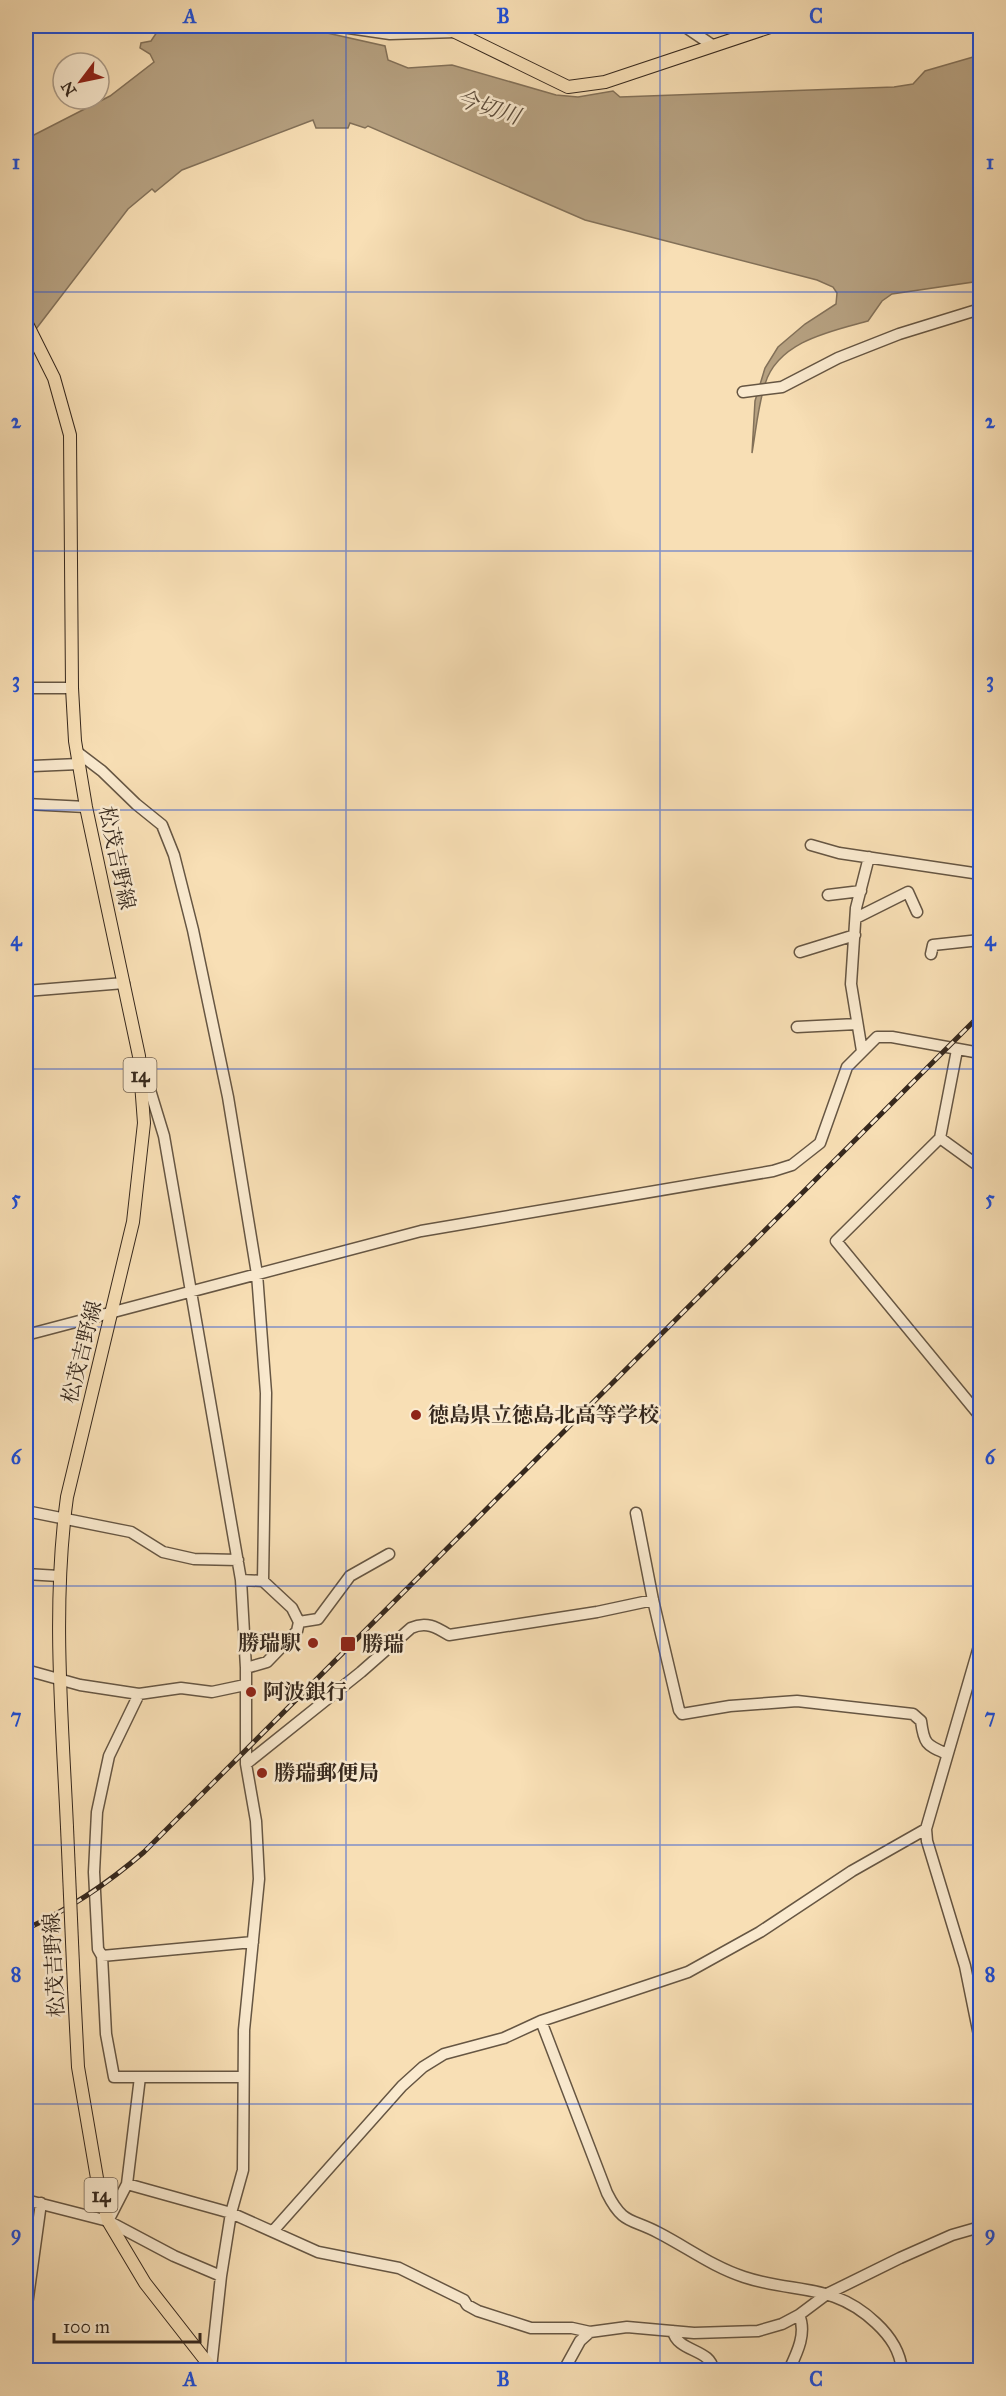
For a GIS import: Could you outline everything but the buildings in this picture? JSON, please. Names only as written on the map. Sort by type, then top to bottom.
[{"type":"main road","points":[[443,26],[568,87],[605,82],[773,26]]},
{"type":"main road","name":"松茂吉野線","points":[[27,325],[54,378],[70,435],[72,688],[78,758],[86,807],[139,1056],[144,1123],[133,1222],[67,1497],[59,1576],[61,1681],[78,2067],[98,2184],[108,2221],[145,2283],[212,2369]]},
{"type":"street","points":[[335,26],[390,34],[456,32]]},
{"type":"street","points":[[684,26],[712,45]]},
{"type":"street","points":[[743,392],[782,387],[838,358],[899,334],[981,309]]},
{"type":"street","points":[[26,688],[72,688]]},
{"type":"street","points":[[33,766],[78,758],[102,771],[162,825],[174,855],[216,1039],[242,1173],[257,1274],[266,1393],[263,1581]]},
{"type":"street","points":[[26,804],[86,807]]},
{"type":"street","points":[[811,845],[839,853],[981,874]]},
{"type":"street","points":[[862,1051],[851,984],[856,918],[869,857]]},
{"type":"street","points":[[828,895],[861,891]]},
{"type":"street","points":[[856,918],[908,892],[917,912]]},
{"type":"street","points":[[800,952],[855,935]]},
{"type":"street","points":[[931,954],[933,945],[981,940]]},
{"type":"street","points":[[26,991],[124,982]]},
{"type":"street","points":[[797,1027],[857,1023]]},
{"type":"street","points":[[26,1335],[421,1231],[773,1171],[792,1165],[820,1143],[847,1067],[877,1037],[892,1037],[981,1053]]},
{"type":"street","points":[[957,1050],[940,1138],[836,1241],[981,1416]]},
{"type":"street","points":[[139,1056],[164,1136],[238,1560],[246,1668],[246,1764],[256,1821],[259,1879],[244,2030],[243,2170],[231,2213],[221,2276],[212,2369]]},
{"type":"street","points":[[940,1138],[981,1167]]},
{"type":"street","points":[[26,1511],[131,1532],[163,1552],[194,1559],[238,1560]]},
{"type":"street","points":[[636,1513],[653,1600],[679,1710],[682,1714],[730,1706],[797,1701],[913,1714],[921,1721],[923,1737],[927,1745],[947,1754]]},
{"type":"street","points":[[299,1622],[318,1618],[350,1576],[389,1554]]},
{"type":"street","points":[[26,1574],[59,1576]]},
{"type":"street","points":[[241,1580],[263,1581],[292,1608],[299,1622],[297,1631],[267,1662],[246,1668]]},
{"type":"street","points":[[246,1764],[361,1672],[411,1628],[419,1624],[433,1625],[449,1635],[597,1612],[653,1600]]},
{"type":"street","points":[[981,1643],[926,1829],[927,1841],[965,1966],[981,2040]]},
{"type":"street","points":[[26,1670],[61,1681],[139,1694],[181,1688],[212,1692],[245,1685]]},
{"type":"street","points":[[139,1694],[109,1756],[97,1812],[94,1872],[98,1949],[102,1956],[106,2034],[114,2077],[243,2077]]},
{"type":"street","points":[[273,2231],[402,2086],[423,2067],[444,2054],[504,2038],[541,2021],[688,1972],[760,1932],[852,1871],[926,1829]]},
{"type":"street","points":[[102,1956],[252,1942]]},
{"type":"street","points":[[541,2021],[607,2193],[621,2216],[653,2230],[724,2270],[756,2281],[827,2294],[848,2301],[860,2308],[879,2325],[894,2343],[902,2370]]},
{"type":"street","points":[[108,2221],[127,2184],[140,2077]]},
{"type":"street","points":[[127,2184],[231,2213],[318,2252],[399,2268],[464,2300],[467,2305],[478,2311],[518,2325],[531,2328],[572,2328],[590,2332],[627,2327],[714,2333],[758,2331],[782,2324],[799,2315],[827,2294],[911,2253],[952,2235],[981,2226]]},
{"type":"street","points":[[26,2200],[108,2221],[174,2256],[221,2276]]},
{"type":"street","points":[[26,2312],[41,2203]]},
{"type":"street","points":[[789,2370],[804,2325],[799,2315]]},
{"type":"street","points":[[673,2331],[679,2343],[709,2359],[713,2370]]},
{"type":"street","points":[[564,2370],[580,2342],[590,2332]]},
{"type":"water","name":"今切川","points":[[161,26],[296,26],[385,46],[388,60],[408,68],[452,65],[556,95],[578,97],[613,91],[620,97],[894,87],[913,84],[925,71],[980,55],[980,281],[892,294],[882,301],[868,321],[808,340],[782,357],[772,369],[765,384],[752,453],[755,401],[765,368],[778,347],[805,324],[836,304],[837,293],[833,287],[817,280],[585,220],[368,126],[365,128],[350,123],[348,128],[316,128],[313,120],[182,170],[155,192],[152,189],[128,209],[26,342],[26,139],[81,111],[111,111],[111,95],[154,62],[150,54],[140,48],[141,43],[151,41]]},
{"type":"railway","points":[[26,1929],[88,1895],[144,1852],[980,1015]]},
{"type":"place","name":"徳島県立徳島北高等学校","points":[[416,1415]]},
{"type":"place","name":"勝瑞駅","points":[[313,1643]]},
{"type":"place","name":"勝瑞","points":[[348,1644]]},
{"type":"place","name":"阿波銀行","points":[[251,1692]]},
{"type":"place","name":"勝瑞郵便局","points":[[262,1773]]}]
